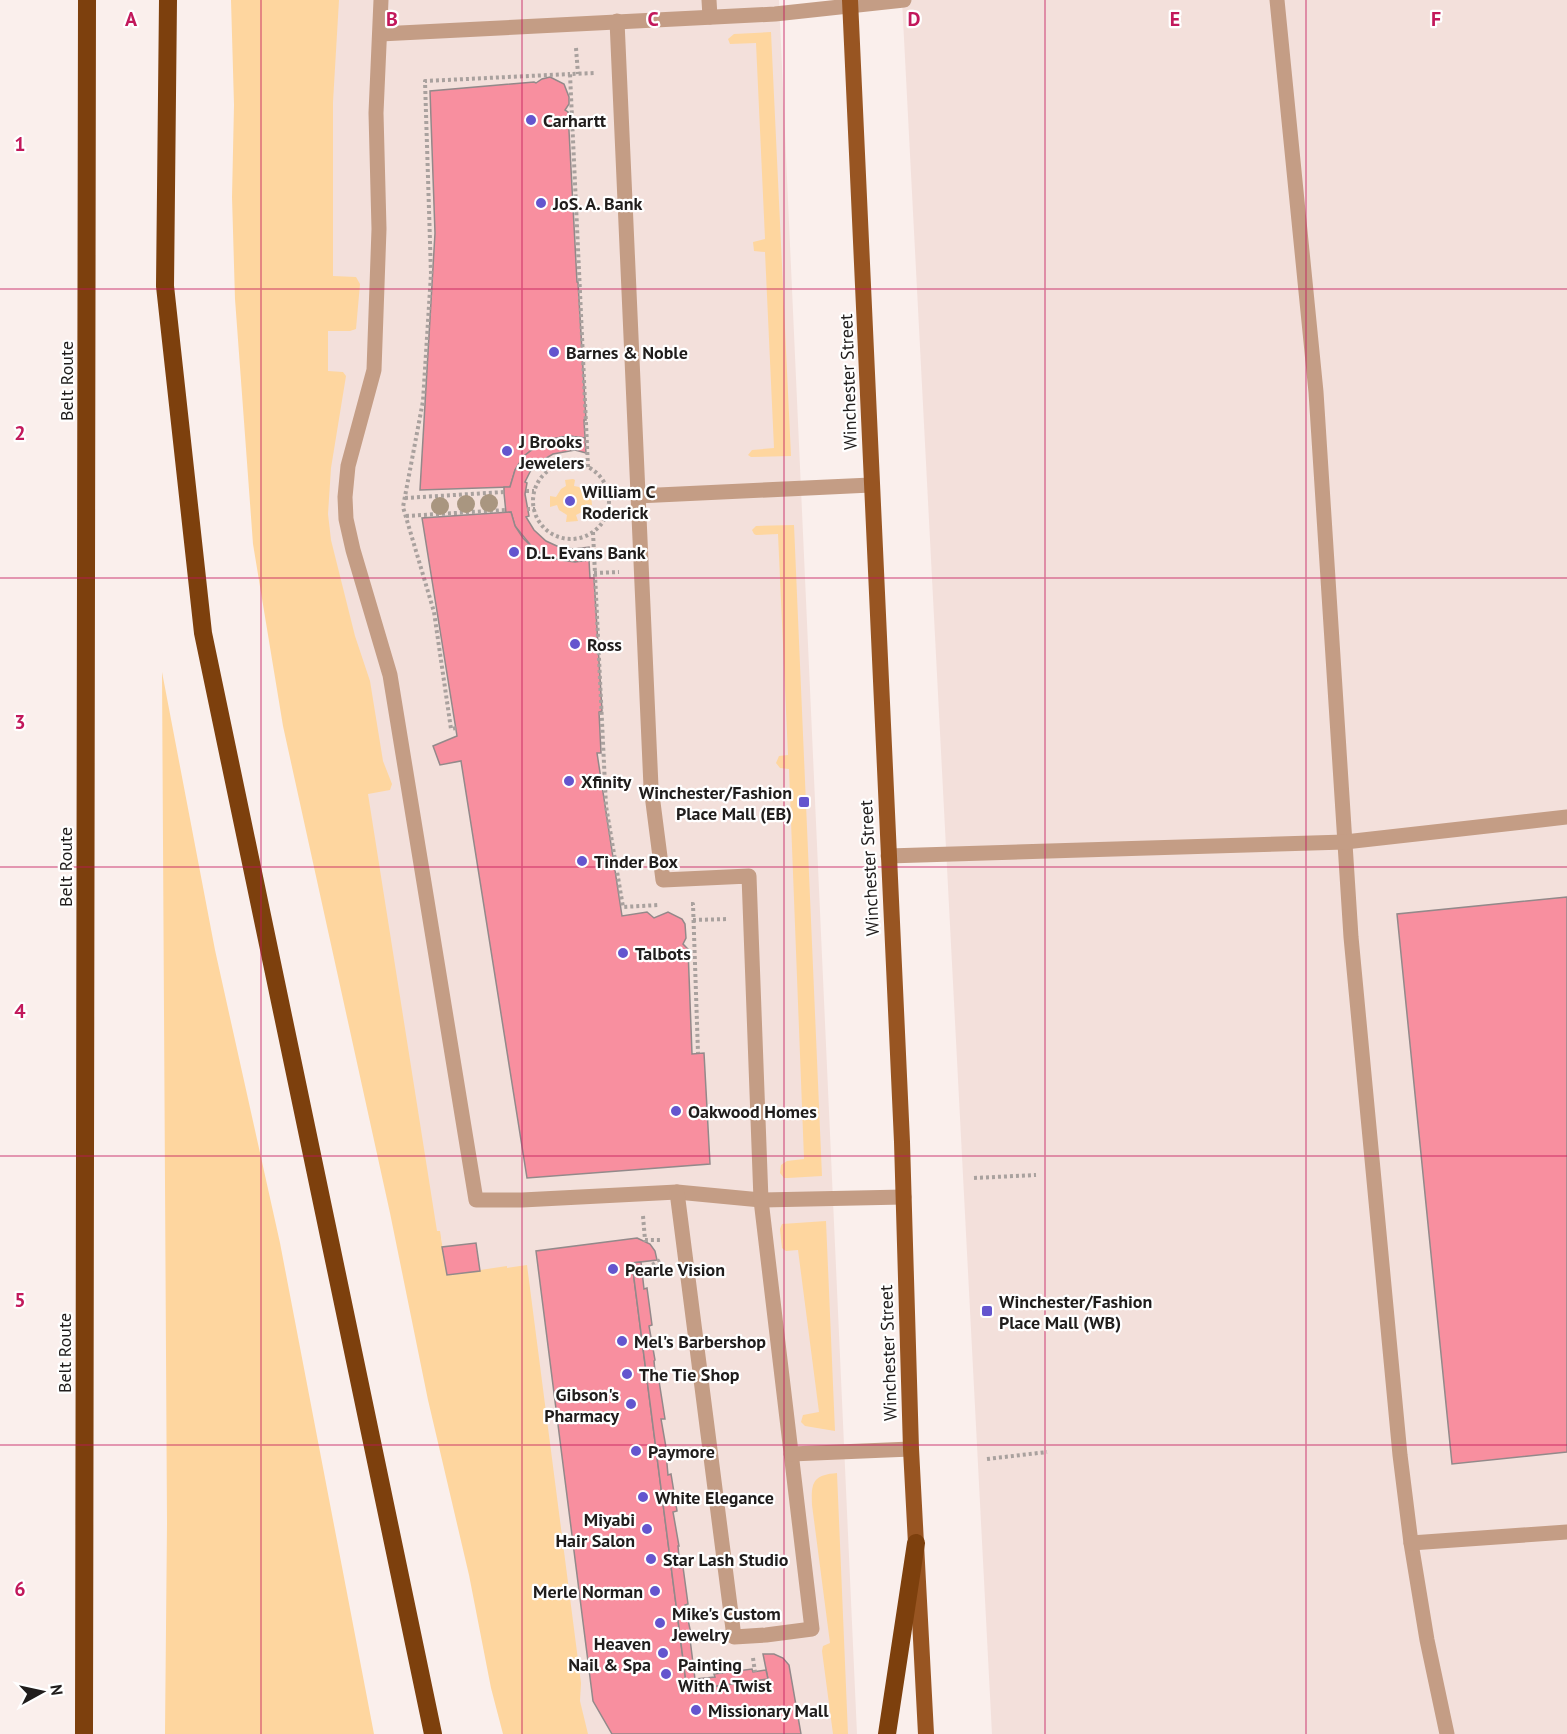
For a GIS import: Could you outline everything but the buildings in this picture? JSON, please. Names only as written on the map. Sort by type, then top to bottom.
[{"type":"highway","name":"Belt Route","points":[[84,1734],[87,0]]},
{"type":"highway","points":[[168,0],[165,286],[203,633],[433,1734]]},
{"type":"highway","points":[[887,1734],[916,1543]]},
{"type":"main road","name":"Winchester Street","points":[[850,3],[904,1197],[911,1449],[926,1734]]},
{"type":"lane","points":[[381,0],[376,112],[379,229],[374,370],[348,466],[345,497],[346,519],[390,675],[476,1200],[522,1200],[677,1192],[761,1200],[904,1197]]},
{"type":"lane","points":[[709,0],[710,17]]},
{"type":"lane","points":[[380,34],[775,14],[850,3],[904,0]]},
{"type":"lane","points":[[1277,0],[1316,392],[1351,938],[1400,1455],[1411,1543],[1427,1640],[1447,1734]]},
{"type":"lane","points":[[617,21],[651,787],[663,880],[749,876],[761,1200],[812,1629],[734,1637],[677,1192]]},
{"type":"lane","points":[[637,496],[872,485]]},
{"type":"lane","points":[[888,856],[1345,842],[1567,817]]},
{"type":"lane","points":[[791,1454],[911,1449]]},
{"type":"lane","points":[[1411,1543],[1567,1532]]},
{"type":"path","points":[[456,728],[451,729],[434,612],[403,507],[423,401],[430,274],[425,81],[599,73]]},
{"type":"path","points":[[570,74],[588,467]]},
{"type":"path","points":[[574,463],[588,467],[606,484],[609,497],[608,510],[602,522],[593,532],[581,538],[568,539],[544,528],[537,517],[534,491],[540,479],[549,470],[561,464],[574,463]]},
{"type":"path","points":[[526,491],[534,491]]},
{"type":"path","points":[[405,498],[504,492]]},
{"type":"path","points":[[527,509],[535,509]]},
{"type":"path","points":[[406,516],[505,510]]},
{"type":"path","points":[[693,920],[751,918]]},
{"type":"path","points":[[974,1178],[1036,1174]]},
{"type":"path","points":[[642,1271],[663,1258],[660,1240],[645,1240]]},
{"type":"path","points":[[987,1459],[1047,1452]]},
{"type":"path","points":[[752,1655],[755,1672]]},
{"type":"shaded area","points":[[231,0],[339,0],[333,102],[333,276],[356,277],[360,284],[356,329],[328,331],[328,371],[343,372],[346,376],[331,468],[328,514],[331,540],[355,636],[370,681],[383,761],[392,784],[390,790],[368,794],[437,1231],[440,1231],[447,1275],[527,1265],[581,1683],[580,1701],[588,1734],[503,1734],[428,1400],[390,1213],[283,726],[253,544],[235,299]]},
{"type":"shaded area","points":[[322,0],[779,0],[857,1734],[564,1734],[480,1271],[447,1275],[441,1237],[431,1239],[319,519]]},
{"type":"shaded area","points":[[902,0],[1567,0],[1567,1734],[992,1734]]},
{"type":"shaded area","points":[[771,32],[791,456],[751,457],[748,455],[752,450],[774,448],[765,252],[754,251],[753,242],[765,239],[756,43],[730,44],[728,39],[734,34]]},
{"type":"shaded area","points":[[565,480],[575,480],[574,486],[579,487],[586,496],[591,495],[592,505],[586,504],[582,512],[576,515],[578,521],[566,522],[567,515],[559,510],[557,505],[550,507],[550,496],[556,497],[566,486]]},
{"type":"shaded area","points":[[794,525],[822,1176],[784,1178],[780,1173],[781,1165],[787,1161],[804,1159],[789,769],[780,768],[776,763],[779,756],[788,755],[778,534],[756,535],[752,530],[756,526]]},
{"type":"shaded area","points":[[162,672],[215,950],[280,1243],[374,1734],[165,1734],[167,1523]]},
{"type":"shaded area","points":[[826,1221],[835,1431],[805,1426],[801,1422],[803,1415],[819,1412],[798,1250],[786,1251],[782,1248],[780,1229],[782,1224]]},
{"type":"shaded area","points":[[837,1473],[848,1734],[833,1734],[822,1651],[823,1646],[830,1643],[812,1505],[815,1481],[823,1476]]},
{"type":"place","name":"Carhartt","points":[[531,120]]},
{"type":"place","name":"JoS. A. Bank","points":[[541,203]]},
{"type":"place","name":"Barnes & Noble","points":[[554,352]]},
{"type":"place","name":"J Brooks Jewelers","points":[[507,451]]},
{"type":"place","name":"William C Roderick","points":[[570,501]]},
{"type":"place","name":"D.L. Evans Bank","points":[[514,552]]},
{"type":"place","name":"Ross","points":[[575,644]]},
{"type":"place","name":"Xfinity","points":[[569,781]]},
{"type":"place","name":"Winchester/Fashion Place Mall (EB)","points":[[804,802]]},
{"type":"place","name":"Tinder Box","points":[[582,861]]},
{"type":"place","name":"Talbots","points":[[623,953]]},
{"type":"place","name":"Oakwood Homes","points":[[676,1111]]},
{"type":"place","name":"Pearle Vision","points":[[613,1269]]},
{"type":"place","name":"Winchester/Fashion Place Mall (WB)","points":[[987,1311]]},
{"type":"place","name":"Mel's Barbershop","points":[[622,1341]]},
{"type":"place","name":"The Tie Shop","points":[[627,1374]]},
{"type":"place","name":"Gibson's Pharmacy","points":[[631,1404]]},
{"type":"place","name":"Paymore","points":[[636,1451]]},
{"type":"place","name":"White Elegance","points":[[643,1497]]},
{"type":"place","name":"Miyabi Hair Salon","points":[[647,1529]]},
{"type":"place","name":"Star Lash Studio","points":[[651,1559]]},
{"type":"place","name":"Merle Norman","points":[[655,1591]]},
{"type":"place","name":"Mike's Custom Jewelry","points":[[660,1623]]},
{"type":"place","name":"Heaven Nail & Spa","points":[[663,1653]]},
{"type":"place","name":"Painting With A Twist","points":[[666,1674]]},
{"type":"place","name":"Missionary Mall","points":[[696,1710]]}]
